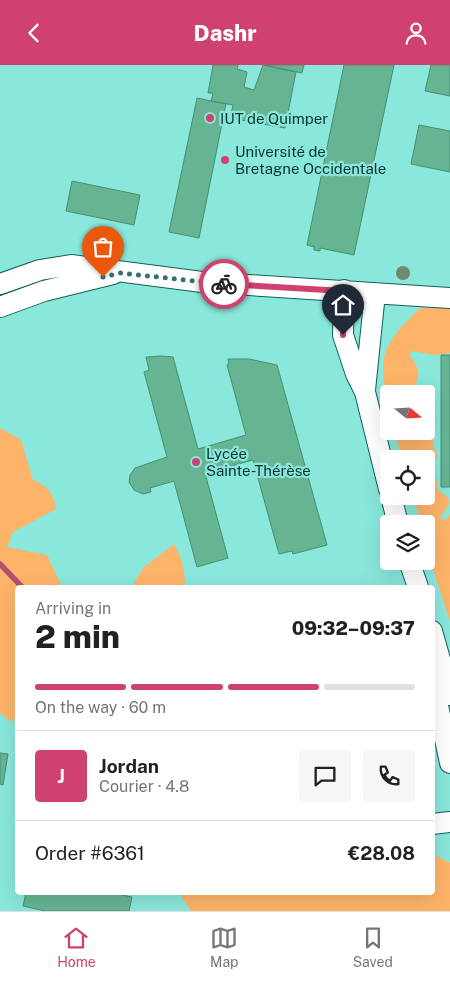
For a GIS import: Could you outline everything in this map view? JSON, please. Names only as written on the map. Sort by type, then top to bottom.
[{"type":"street","points":[[0,283],[27,273],[64,266],[85,266],[120,273],[202,283],[450,298]]},
{"type":"street","points":[[0,307],[44,291],[120,273]]},
{"type":"street","points":[[344,291],[343,335],[356,374],[365,392],[380,453]]},
{"type":"street","points":[[365,392],[375,293]]},
{"type":"street","points":[[435,642],[450,695]]},
{"type":"street","points":[[435,691],[450,763]]},
{"type":"street","points":[[435,824],[450,822]]},
{"type":"shaded area","points":[[420,308],[450,308],[450,353],[434,355],[413,351],[409,354],[418,369],[416,385],[384,385],[383,375],[386,352],[390,342]]},
{"type":"shaded area","points":[[0,428],[21,440],[33,480],[43,485],[49,491],[56,509],[13,532],[7,547],[47,555],[61,585],[15,585],[15,718],[11,722],[0,713]]},
{"type":"shaded area","points":[[397,440],[433,440],[435,450],[399,450]]},
{"type":"shaded area","points":[[435,451],[438,456],[435,461]]},
{"type":"shaded area","points":[[435,477],[438,490],[448,497],[449,504],[440,518],[445,520],[450,514],[450,622],[433,570],[435,570],[435,515],[419,515],[416,505],[435,505]]},
{"type":"shaded area","points":[[174,544],[182,564],[185,585],[133,585],[143,568]]},
{"type":"shaded area","points":[[435,855],[450,863],[450,911],[191,911],[180,895],[435,895]]},
{"type":"building","points":[[213,65],[238,65],[237,69],[247,72],[244,87],[254,90],[263,65],[296,72],[285,128],[230,118],[233,105],[211,101],[213,93],[208,93]]},
{"type":"building","points":[[264,65],[304,65],[302,73]]},
{"type":"building","points":[[344,65],[394,65],[354,255],[320,248],[320,251],[314,250],[314,247],[307,245]]},
{"type":"building","points":[[431,65],[450,65],[450,96],[425,91]]},
{"type":"building","points":[[197,98],[226,104],[199,238],[169,232]]},
{"type":"building","points":[[419,125],[450,131],[450,172],[411,164]]},
{"type":"building","points":[[72,181],[140,195],[134,225],[66,211]]},
{"type":"building","points":[[441,355],[450,355],[450,487],[441,487]]},
{"type":"building","name":"Lycée Sainte-Thérèse","points":[[146,357],[173,357],[198,449],[246,435],[227,365],[229,364],[228,359],[249,359],[277,365],[327,545],[293,554],[292,551],[279,554],[253,460],[205,473],[228,558],[197,567],[174,481],[150,488],[151,492],[143,494],[134,490],[129,482],[130,475],[135,468],[167,457],[144,372],[149,370]]},
{"type":"building","points":[[0,753],[8,754],[3,785],[0,784]]},
{"type":"building","points":[[26,895],[122,895],[132,897],[129,911],[45,911],[23,906]]},
{"type":"waterway","points":[[0,564],[20,585]]},
{"type":"way so far","points":[[103,277],[120,273],[224,284]]},
{"type":"place","name":"IUT de Quimper","points":[[210,118]]},
{"type":"place","name":"Université de Bretagne Occidentale","points":[[225,160]]},
{"type":"place","name":"Lycée Sainte-Thérèse","points":[[196,462]]},
{"type":"route","points":[[224,284],[344,291],[343,335]]}]
